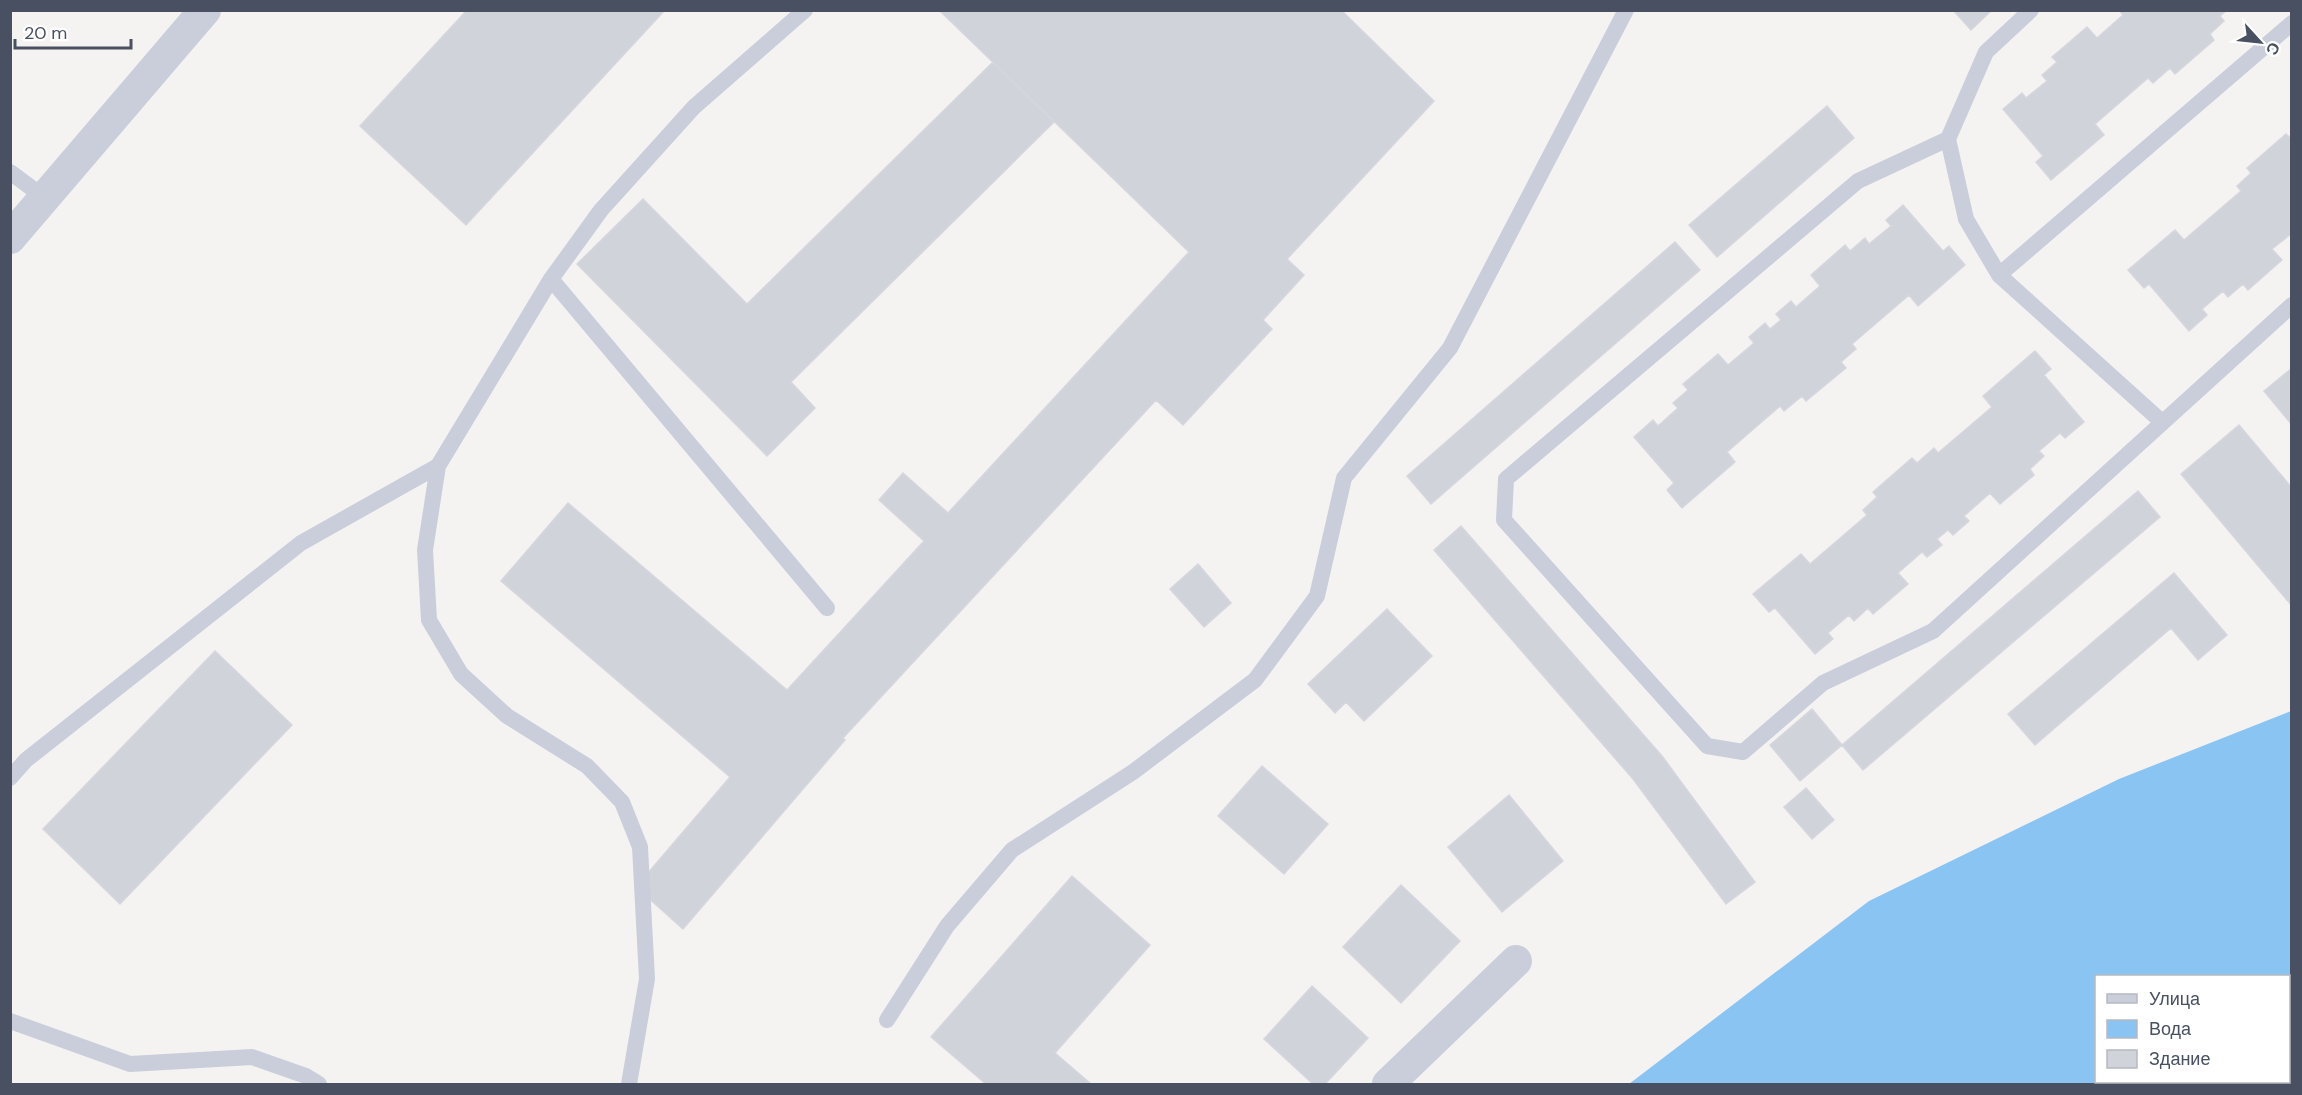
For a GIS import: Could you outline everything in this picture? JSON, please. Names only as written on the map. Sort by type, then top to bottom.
[{"type":"street","points":[[10,238],[205,10]]},
{"type":"street","points":[[1388,1084],[1516,961]]},
{"type":"lane","points":[[629,1084],[647,979],[640,847],[622,802],[587,766],[507,716],[461,674],[429,620],[425,550],[438,466],[551,279],[601,210],[694,107],[805,10]]},
{"type":"lane","points":[[886,1020],[947,926],[1012,850],[1133,772],[1255,680],[1317,596],[1344,478],[1450,348],[1626,10]]},
{"type":"lane","points":[[2031,10],[1986,52],[1948,139],[1966,219],[1999,275],[2162,422]]},
{"type":"lane","points":[[1999,275],[2292,23]]},
{"type":"lane","points":[[1948,139],[1858,181],[1506,479],[1504,520],[1707,746],[1743,752],[1823,683],[1933,631],[2292,305]]},
{"type":"lane","points":[[10,172],[45,198]]},
{"type":"lane","points":[[551,279],[827,608]]},
{"type":"lane","points":[[10,778],[26,760],[301,543],[438,466]]},
{"type":"lane","points":[[10,1021],[130,1064],[252,1057],[306,1076],[319,1084]]},
{"type":"water","points":[[2291,711],[2291,1084],[1629,1084],[1869,901],[2119,779]]},
{"type":"building","points":[[467,10],[665,10],[466,225],[360,126]]},
{"type":"building","points":[[939,10],[1341,10],[1434,101],[1287,259],[1304,275],[1263,320],[1272,329],[1183,425],[1156,400],[843,738],[845,740],[683,929],[636,887],[730,777],[501,581],[568,503],[787,690],[924,541],[879,500],[903,473],[948,513],[1189,252]]},
{"type":"building","points":[[1953,10],[1992,10],[1971,30]]},
{"type":"building","points":[[2119,10],[2227,10],[2220,16],[2224,21],[2210,34],[2214,40],[2175,74],[2170,68],[2153,83],[2148,78],[2095,124],[2104,135],[2051,180],[2036,162],[2043,156],[2003,109],[2022,93],[2026,98],[2047,81],[2042,75],[2057,62],[2052,57],[2087,27],[2097,38],[2123,15]]},
{"type":"building","points":[[993,62],[1054,122],[791,382],[815,408],[767,456],[577,264],[643,199],[747,304]]},
{"type":"building","points":[[1827,106],[1854,138],[1717,257],[1689,225]]},
{"type":"building","points":[[2286,134],[2292,139],[2292,233],[2272,249],[2282,260],[2248,290],[2243,284],[2228,297],[2223,291],[2202,309],[2207,315],[2189,331],[2149,284],[2144,288],[2128,270],[2175,230],[2184,240],[2241,191],[2237,186],[2251,173],[2247,168]]},
{"type":"building","points":[[1903,205],[1943,251],[1949,246],[1965,265],[1918,306],[1909,295],[1852,344],[1856,349],[1841,362],[1846,368],[1806,401],[1802,396],[1784,411],[1780,406],[1727,452],[1735,462],[1682,508],[1667,490],[1674,483],[1634,437],[1653,420],[1658,426],[1678,408],[1673,403],[1688,390],[1683,384],[1718,354],[1728,365],[1754,343],[1749,337],[1765,323],[1770,329],[1781,320],[1776,314],[1791,301],[1796,307],[1820,286],[1811,275],[1845,245],[1850,251],[1865,238],[1869,244],[1891,226],[1886,220]]},
{"type":"building","points":[[1675,242],[1700,270],[1431,504],[1407,476]]},
{"type":"building","points":[[2035,351],[2051,369],[2044,375],[2084,422],[2065,438],[2060,433],[2039,451],[2044,456],[2030,469],[2034,475],[2000,504],[1990,493],[1964,516],[1969,521],[1953,535],[1948,530],[1937,539],[1942,545],[1927,557],[1922,552],[1898,573],[1908,584],[1873,614],[1868,608],[1854,621],[1849,615],[1828,633],[1833,639],[1815,654],[1775,608],[1769,612],[1753,594],[1801,554],[1810,564],[1867,515],[1863,510],[1877,497],[1873,492],[1912,458],[1917,463],[1934,448],[1938,453],[1992,407],[1983,396]]},
{"type":"building","points":[[2292,368],[2292,425],[2264,391]]},
{"type":"building","points":[[2239,425],[2292,488],[2292,606],[2181,474]]},
{"type":"building","points":[[2138,491],[2160,517],[1863,770],[1842,745]]},
{"type":"building","points":[[1461,526],[1662,756],[1755,882],[1726,904],[1633,779],[1434,550]]},
{"type":"building","points":[[1198,564],[1231,603],[1204,627],[1170,589]]},
{"type":"building","points":[[2174,573],[2227,635],[2198,660],[2171,628],[2035,745],[2008,714]]},
{"type":"building","points":[[1387,609],[1432,656],[1364,721],[1346,702],[1335,713],[1308,684]]},
{"type":"building","points":[[215,651],[292,725],[120,904],[43,829]]},
{"type":"building","points":[[1812,709],[1842,745],[1800,781],[1770,745]]},
{"type":"building","points":[[1262,766],[1328,824],[1284,874],[1218,816]]},
{"type":"building","points":[[1806,788],[1834,820],[1812,839],[1784,807]]},
{"type":"building","points":[[1509,795],[1563,861],[1502,912],[1448,847]]},
{"type":"building","points":[[1072,876],[1150,945],[1055,1053],[1091,1084],[986,1084],[931,1037]]},
{"type":"building","points":[[1401,885],[1460,941],[1401,1003],[1343,947]]},
{"type":"building","points":[[1312,986],[1368,1038],[1325,1084],[1313,1084],[1264,1039]]}]
